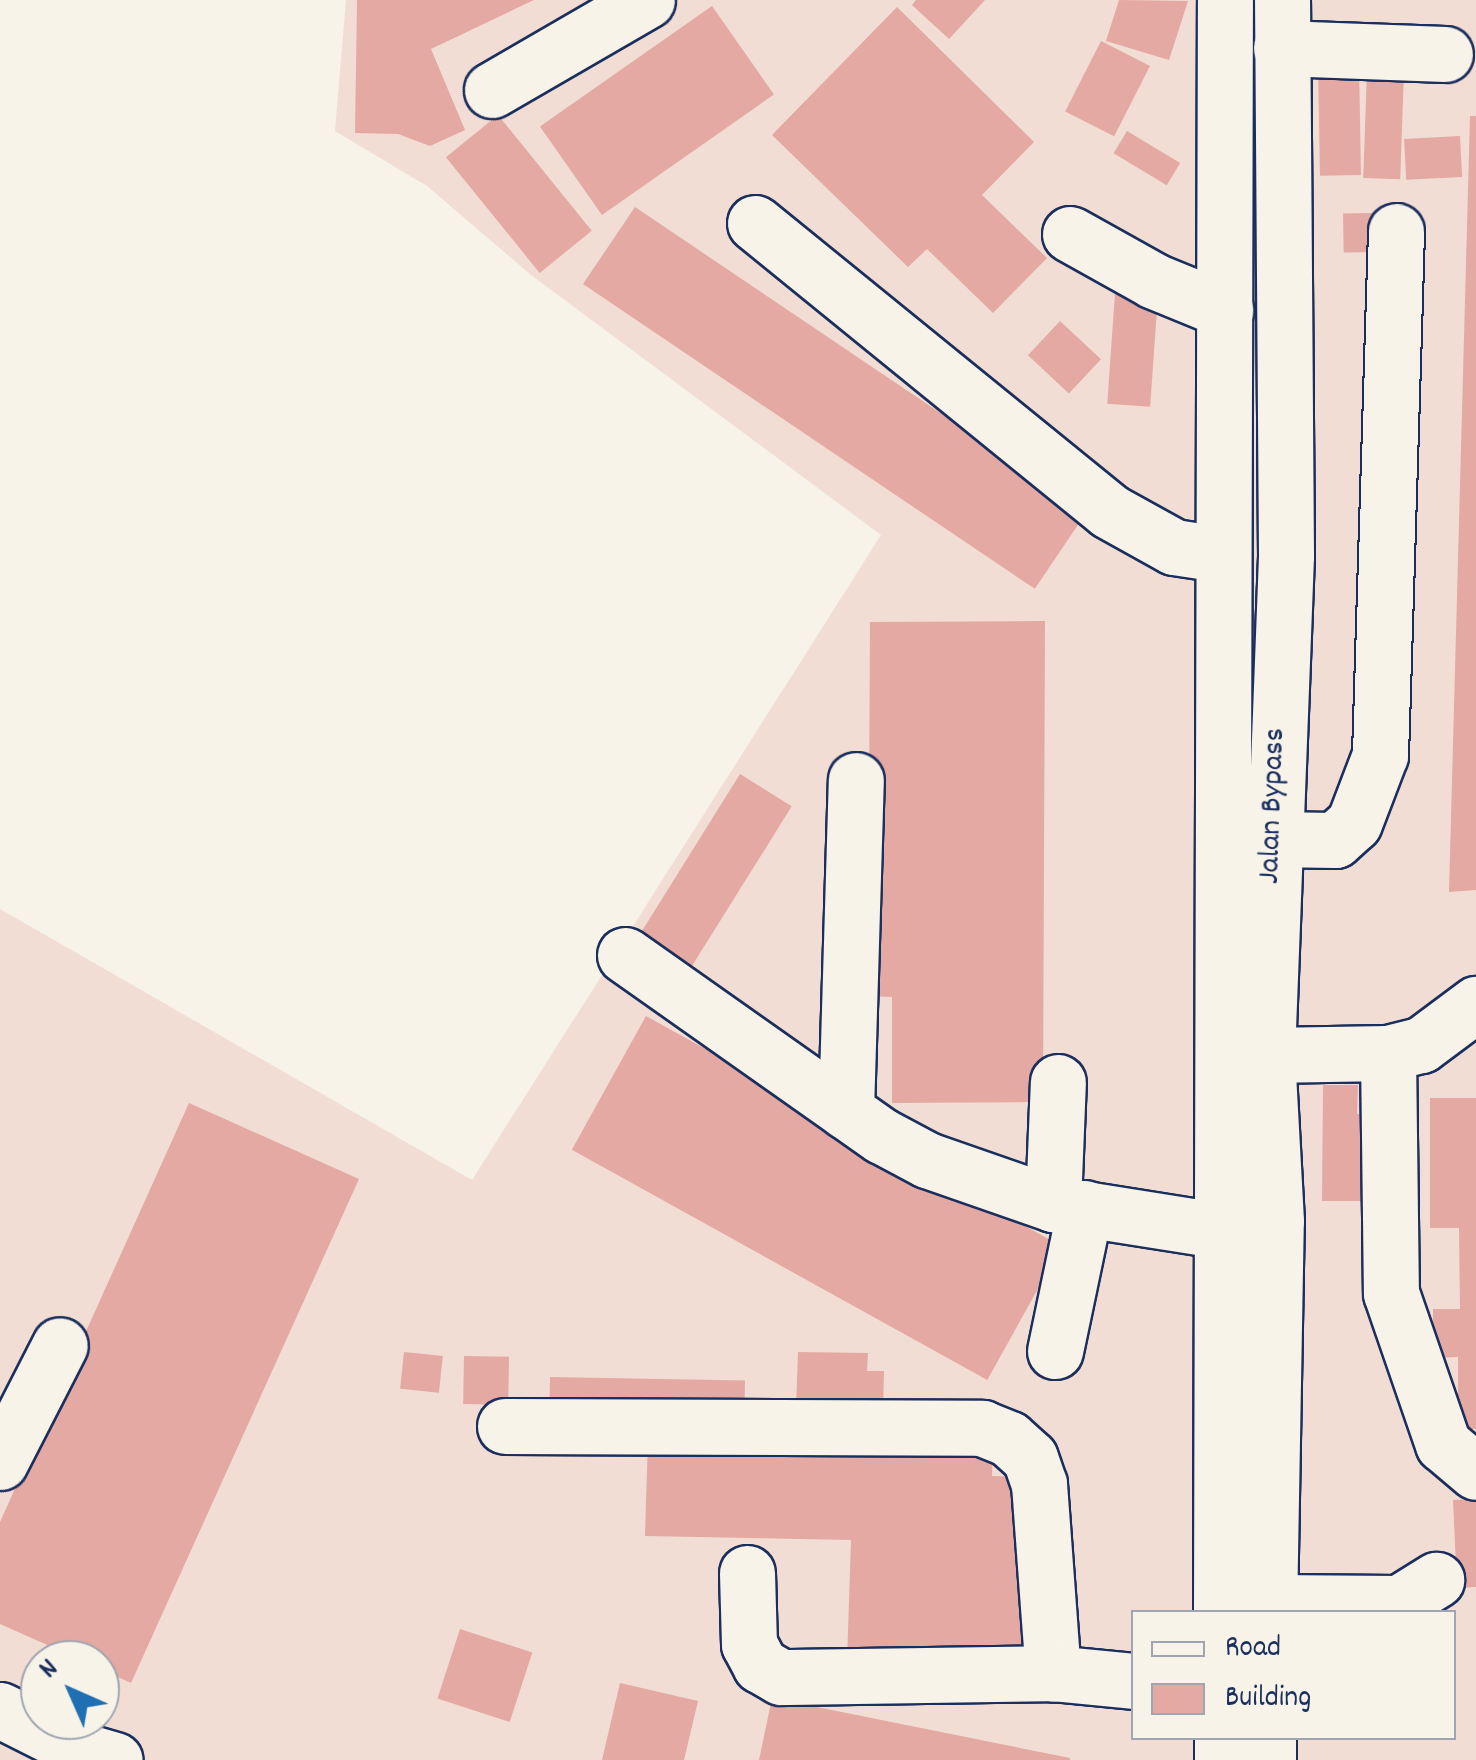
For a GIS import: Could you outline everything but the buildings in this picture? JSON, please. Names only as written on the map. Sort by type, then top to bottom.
[{"type":"main road","points":[[492,90],[647,0]]},
{"type":"main road","name":"Jalan Bypass","points":[[1225,0],[1218,1230],[1253,1609]]},
{"type":"main road","points":[[1282,24],[1445,54]]},
{"type":"main road","name":"Jalan Bypass","points":[[1253,1609],[1276,1221],[1267,1054],[1272,838],[1286,555],[1282,24]]},
{"type":"main road","points":[[755,223],[1109,511],[1174,547],[1220,554],[1286,555]]},
{"type":"main road","points":[[1272,838],[1335,840],[1354,823],[1380,755],[1396,232]]},
{"type":"main road","points":[[1070,234],[1154,282],[1225,310]]},
{"type":"main road","points":[[846,1111],[856,780]]},
{"type":"main road","points":[[625,955],[846,1111],[927,1160],[1069,1206],[1218,1230]]},
{"type":"main road","points":[[1267,1054],[1388,1053],[1421,1045],[1476,1004]]},
{"type":"main road","points":[[1388,1053],[1391,1293],[1443,1444],[1476,1472]]},
{"type":"main road","points":[[1055,1352],[1069,1206],[1058,1082]]},
{"type":"main road","points":[[0,1462],[60,1345]]},
{"type":"main road","points":[[505,1426],[982,1428],[1009,1439],[1030,1458],[1039,1484],[1053,1673]]},
{"type":"main road","points":[[748,1573],[749,1644],[760,1666],[781,1676],[1053,1673],[1131,1681]]},
{"type":"main road","points":[[1253,1609],[1399,1604],[1436,1580]]},
{"type":"main road","points":[[0,1710],[80,1750],[115,1760]]},
{"type":"shaded area","points":[[346,0],[1476,0],[1476,1760],[0,1760],[0,909],[472,1180],[881,535],[531,275],[427,186],[335,131]]}]
